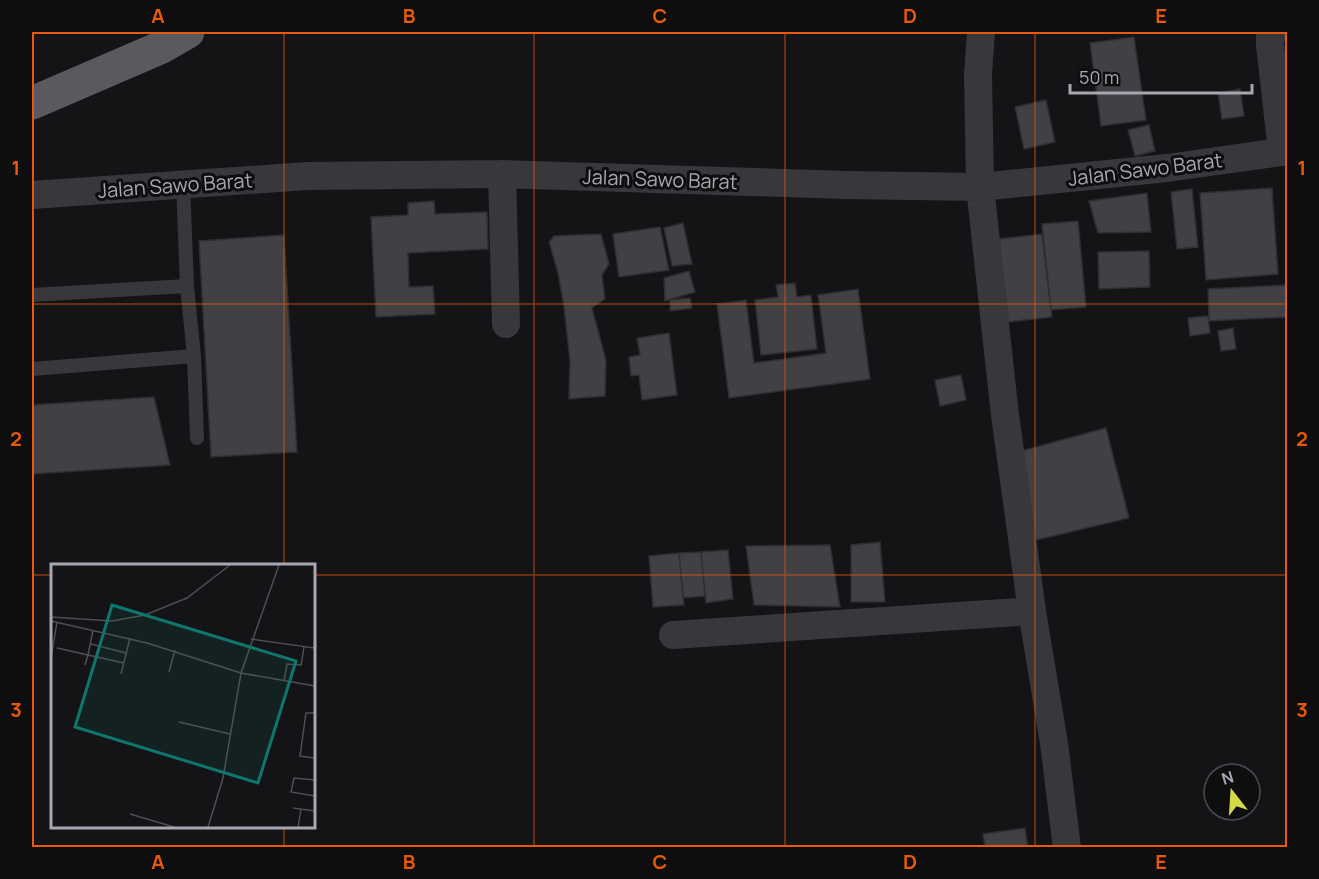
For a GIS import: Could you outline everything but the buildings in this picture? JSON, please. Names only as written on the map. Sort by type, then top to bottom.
[{"type":"highway","points":[[32,103],[162,47],[188,32]]},
{"type":"street","points":[[981,32],[978,74],[980,187],[1005,415],[1068,848]]},
{"type":"street","points":[[1274,32],[1270,36],[1270,45],[1285,152]]},
{"type":"street","name":"Jalan Sawo Barat","points":[[32,195],[308,176],[502,174],[980,187],[1167,168],[1285,152]]},
{"type":"street","points":[[502,174],[506,324]]},
{"type":"street","points":[[673,635],[1032,611]]},
{"type":"lane","points":[[183,183],[186,286],[194,356],[197,438]]},
{"type":"lane","points":[[32,295],[186,286]]},
{"type":"lane","points":[[32,369],[194,356]]}]
